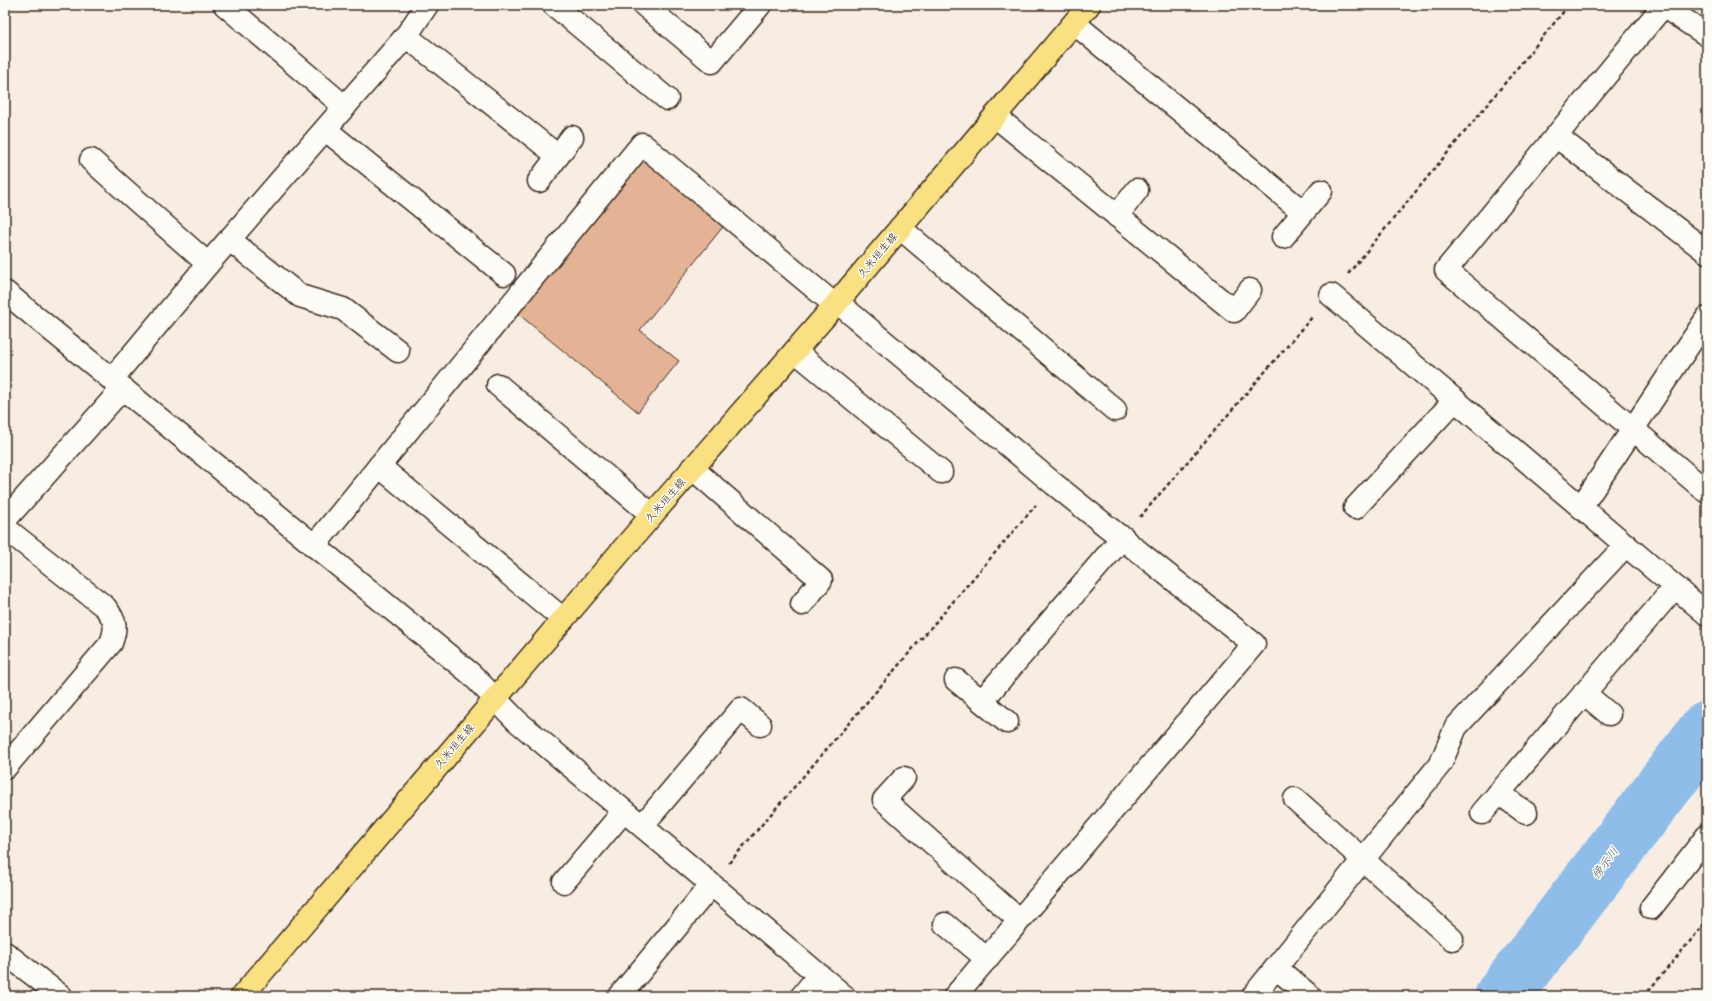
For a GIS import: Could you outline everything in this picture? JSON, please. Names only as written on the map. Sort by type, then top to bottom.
[{"type":"main road","name":"久米垣生線","points":[[242,996],[692,468],[836,304],[1089,5]]},
{"type":"street","points":[[225,5],[346,107]]},
{"type":"street","points":[[8,509],[118,383],[208,264],[346,107],[406,36],[427,5]]},
{"type":"street","points":[[554,5],[667,98]]},
{"type":"street","points":[[644,5],[712,62],[760,5]]},
{"type":"street","points":[[1707,35],[1663,6],[1446,270],[1707,492]]},
{"type":"street","points":[[1074,23],[1303,212]]},
{"type":"street","points":[[406,36],[558,156]]},
{"type":"street","points":[[995,116],[1234,311],[1250,290]]},
{"type":"street","points":[[326,130],[504,274]]},
{"type":"street","points":[[1556,136],[1707,252]]},
{"type":"street","points":[[539,181],[572,137]]},
{"type":"street","points":[[314,546],[642,144],[1054,484],[1254,644],[955,996]]},
{"type":"street","points":[[90,160],[208,264]]},
{"type":"street","points":[[1117,216],[1138,190]]},
{"type":"street","points":[[1283,237],[1321,191]]},
{"type":"street","points":[[900,228],[1115,410]]},
{"type":"street","points":[[230,240],[300,296],[343,309],[398,351]]},
{"type":"street","points":[[5,292],[118,383],[471,674],[517,722],[844,996]]},
{"type":"street","points":[[1331,295],[1707,614]]},
{"type":"street","points":[[1581,507],[1707,318]]},
{"type":"street","points":[[795,351],[941,472]]},
{"type":"street","points":[[498,385],[652,515]]},
{"type":"street","points":[[1355,508],[1455,400]]},
{"type":"street","points":[[379,466],[563,619]]},
{"type":"street","points":[[692,468],[821,580],[802,604]]},
{"type":"street","points":[[5,528],[105,607],[113,617],[116,632],[111,643],[5,768]]},
{"type":"street","points":[[982,701],[1123,538]]},
{"type":"street","points":[[1253,996],[1441,763],[1456,727],[1626,545]]},
{"type":"street","points":[[1482,813],[1675,587]]},
{"type":"street","points":[[956,680],[1007,722]]},
{"type":"street","points":[[1584,693],[1609,714]]},
{"type":"street","points":[[642,826],[741,709],[760,725]]},
{"type":"street","points":[[904,778],[884,800],[1020,920]]},
{"type":"street","points":[[1499,793],[1526,813]]},
{"type":"street","points":[[1295,799],[1452,939]]},
{"type":"street","points":[[564,882],[624,811]]},
{"type":"street","points":[[1651,908],[1707,836]]},
{"type":"street","points":[[620,996],[711,885]]},
{"type":"street","points":[[945,924],[987,959]]},
{"type":"street","points":[[5,953],[61,996]]},
{"type":"street","points":[[1276,968],[1310,996]]},
{"type":"street","points":[[802,996],[819,976]]},
{"type":"path","points":[[711,885],[1054,484]]},
{"type":"path","points":[[1644,996],[1707,921]]},
{"type":"building","points":[[644,157],[726,223],[640,330],[679,361],[638,412],[517,313]]},
{"type":"waterway","name":"傍示川","points":[[1503,996],[1707,730]]}]
